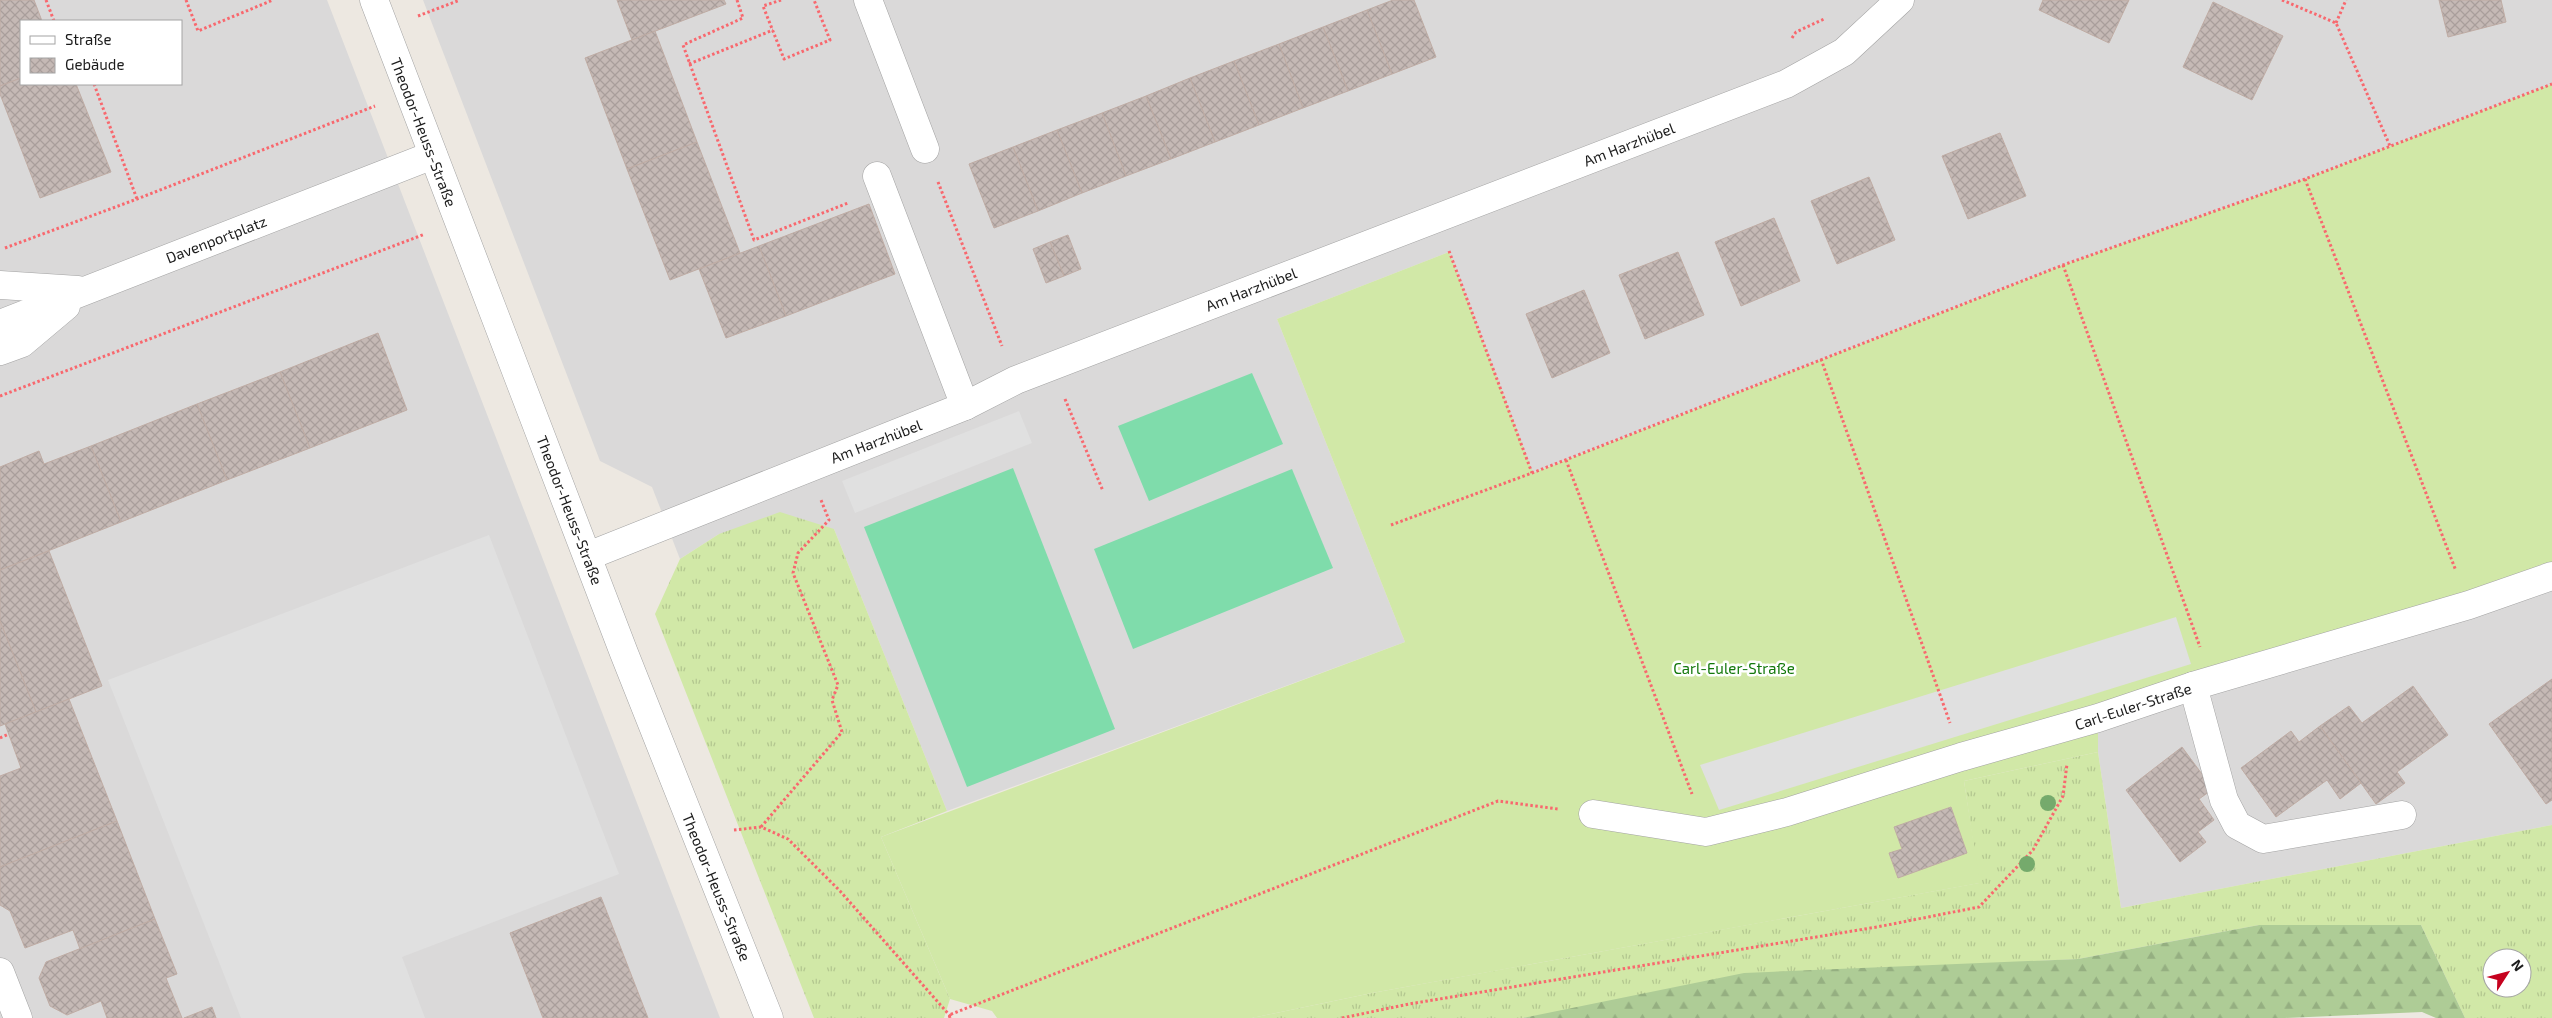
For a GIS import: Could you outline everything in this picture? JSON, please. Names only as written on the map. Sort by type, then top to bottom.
[{"type":"street","name":"Theodor-Heuss-Straße","points":[[374,0],[408,93],[769,1018]]},
{"type":"street","points":[[868,0],[925,149]]},
{"type":"street","name":"Am Harzhübel","points":[[588,556],[965,406],[1016,380],[1051,366],[1786,84],[1844,52],[1900,0]]},
{"type":"street","name":"Davenportplatz","points":[[0,324],[433,155]]},
{"type":"street","points":[[877,176],[965,406]]},
{"type":"street","points":[[0,284],[85,290]]},
{"type":"street","points":[[0,351],[22,343],[85,290]]},
{"type":"street","name":"Carl-Euler-Straße","points":[[1593,814],[1706,832],[1786,812],[1962,757],[2061,729],[2203,684],[2469,605],[2552,576]]},
{"type":"street","points":[[2203,684],[2224,800],[2237,825],[2263,839],[2402,815]]},
{"type":"street","points":[[0,972],[18,1018]]},
{"type":"path","points":[[46,0],[54,20]]},
{"type":"path","points":[[186,0],[198,31],[273,0]]},
{"type":"path","points":[[384,29],[460,0]]},
{"type":"path","points":[[737,0],[743,18],[683,46],[754,240],[855,200]]},
{"type":"path","points":[[781,0],[763,6],[784,59],[830,40],[814,0]]},
{"type":"path","points":[[2282,0],[2336,24],[2390,146]]},
{"type":"path","points":[[2336,24],[2346,0]]},
{"type":"path","points":[[690,64],[773,30]]},
{"type":"path","points":[[1391,525],[1566,460],[2063,264],[2305,179],[2552,84]]},
{"type":"path","points":[[94,85],[137,199]]},
{"type":"path","points":[[0,250],[137,199],[408,93]]},
{"type":"path","points":[[925,149],[1003,347]]},
{"type":"path","points":[[2305,179],[2469,605]]},
{"type":"path","points":[[1436,217],[1532,473]]},
{"type":"path","points":[[0,396],[459,221]]},
{"type":"path","points":[[2063,264],[2203,684]]},
{"type":"path","points":[[1821,359],[1962,757]]},
{"type":"path","points":[[1051,366],[1104,492]]},
{"type":"path","points":[[1566,460],[1706,832]]},
{"type":"path","points":[[761,828],[842,732],[832,700],[838,685],[793,573],[798,552],[829,520],[809,467]]},
{"type":"path","points":[[1342,1018],[1409,1004],[1877,926],[1979,907],[2033,850],[2063,796],[2068,757],[2061,729]]},
{"type":"path","points":[[0,738],[9,734]]},
{"type":"path","points":[[696,834],[761,828],[788,839],[840,891],[950,1017],[1498,801],[1593,814]]},
{"type":"shaded area","points":[[0,0],[327,0],[720,1018],[0,1018]]},
{"type":"shaded area","points":[[423,0],[2552,0],[2552,84],[2305,179],[2063,265],[1532,473],[1449,252],[1277,319],[1405,642],[947,811],[834,529],[719,534],[680,559],[652,487],[600,461]]},
{"type":"shaded area","points":[[1019,411],[1032,443],[855,513],[842,481]]},
{"type":"shaded area","points":[[489,535],[619,874],[402,957],[425,1018],[241,1018],[108,680]]},
{"type":"shaded area","points":[[2552,576],[2552,825],[2121,908],[2098,752],[2098,718]]},
{"type":"shaded area","points":[[2176,617],[2191,664],[1719,810],[1700,765]]},
{"type":"green space","name":"Carl-Euler-Straße","points":[[2552,84],[2552,576],[2098,718],[2098,752],[1964,781],[1980,883],[1372,993],[1252,1018],[997,1018],[992,1011],[950,999],[881,837],[1405,642],[1277,319],[1449,252],[1533,473],[2063,265],[2305,179]]},
{"type":"green space","points":[[1252,373],[1283,444],[1149,501],[1118,426]]},
{"type":"green space","points":[[1013,468],[1115,729],[967,787],[864,527]]},
{"type":"green space","points":[[1292,469],[1333,568],[1133,649],[1094,549]]},
{"type":"green space","points":[[780,512],[834,529],[947,811],[881,837],[950,999],[944,1018],[814,1018],[655,614],[680,559],[719,534]]},
{"type":"green space","points":[[2098,752],[2121,908],[2552,825],[2552,1018],[2465,1018],[2421,925],[2259,925],[2078,959],[1922,967],[1523,1018],[1252,1018],[1372,993],[1979,883],[1964,781]]},
{"type":"green space","points":[[2259,925],[2421,925],[2465,1018],[2436,1018],[2422,1012],[2285,1018],[1523,1018],[1744,973],[2078,959]]},
{"type":"building","points":[[0,0],[34,0],[42,20],[20,20],[20,78],[0,86]]},
{"type":"building","points":[[617,0],[724,0],[726,4],[632,40]]},
{"type":"building","points":[[1393,0],[1414,0],[1436,57],[1392,74],[1367,10]]},
{"type":"building","points":[[2043,0],[2129,0],[2109,43],[2039,10]]},
{"type":"building","points":[[2439,0],[2501,0],[2506,22],[2448,37]]},
{"type":"building","points":[[2213,2],[2283,36],[2252,100],[2183,67]]},
{"type":"building","points":[[1367,10],[1392,74],[1348,91],[1323,27]]},
{"type":"building","points":[[1323,27],[1348,91],[1303,108],[1279,44]]},
{"type":"building","points":[[655,31],[697,142],[627,169],[585,58]]},
{"type":"building","points":[[1279,44],[1303,108],[1259,125],[1234,61]]},
{"type":"building","points":[[1234,61],[1259,125],[1215,142],[1190,78]]},
{"type":"building","points":[[20,78],[20,85],[76,85],[111,172],[40,198],[0,94],[0,86]]},
{"type":"building","points":[[1190,78],[1215,142],[1171,159],[1146,96]]},
{"type":"building","points":[[1146,96],[1171,159],[1126,176],[1102,113]]},
{"type":"building","points":[[1102,113],[1126,176],[1082,193],[1057,130]]},
{"type":"building","points":[[1057,130],[1082,193],[1038,211],[1013,147]]},
{"type":"building","points":[[2000,133],[2026,196],[1968,219],[1942,156]]},
{"type":"building","points":[[697,142],[740,253],[670,280],[627,169]]},
{"type":"building","points":[[1013,147],[1038,211],[994,228],[969,164]]},
{"type":"building","points":[[1869,177],[1895,240],[1837,264],[1811,201]]},
{"type":"building","points":[[869,204],[895,274],[786,316],[759,246]]},
{"type":"building","points":[[1774,218],[1800,281],[1741,306],[1715,242]]},
{"type":"building","points":[[1068,235],[1081,269],[1064,276],[1050,242]]},
{"type":"building","points":[[1050,242],[1064,276],[1046,283],[1033,249]]},
{"type":"building","points":[[759,246],[786,316],[726,338],[699,269]]},
{"type":"building","points":[[1678,252],[1704,315],[1645,339],[1619,275]]},
{"type":"building","points":[[1584,290],[1610,353],[1552,378],[1526,314]]},
{"type":"building","points":[[378,333],[407,410],[310,448],[280,372]]},
{"type":"building","points":[[280,372],[310,448],[227,480],[197,404]]},
{"type":"building","points":[[197,404],[227,480],[121,522],[91,446]]},
{"type":"building","points":[[91,446],[121,522],[0,570],[0,467],[39,451],[44,464]]},
{"type":"building","points":[[49,551],[102,686],[36,712],[0,621],[0,570]]},
{"type":"building","points":[[0,621],[36,712],[0,726]]},
{"type":"building","points":[[2552,679],[2552,800],[2546,804],[2489,724]]},
{"type":"building","points":[[2413,686],[2448,735],[2397,772],[2405,783],[2376,804],[2320,726],[2349,706],[2362,723]]},
{"type":"building","points":[[69,699],[117,821],[0,867],[0,776],[21,768],[5,724]]},
{"type":"building","points":[[2320,726],[2361,783],[2340,799],[2327,780],[2276,817],[2241,768],[2291,731],[2299,742]]},
{"type":"building","points":[[2182,747],[2213,789],[2199,799],[2214,820],[2198,832],[2206,842],[2180,862],[2126,790]]},
{"type":"building","points":[[1951,807],[1967,853],[1898,878],[1889,853],[1902,849],[1894,827]]},
{"type":"building","points":[[117,821],[155,919],[80,949],[73,930],[25,948],[10,911],[0,905],[0,867]]},
{"type":"building","points":[[601,897],[648,1018],[543,1018],[510,933]]},
{"type":"building","points":[[155,919],[177,974],[166,978],[182,1018],[107,1018],[101,1001],[67,1015],[50,1006],[39,978],[46,962]]},
{"type":"building","points":[[212,1007],[216,1018],[184,1018]]}]
